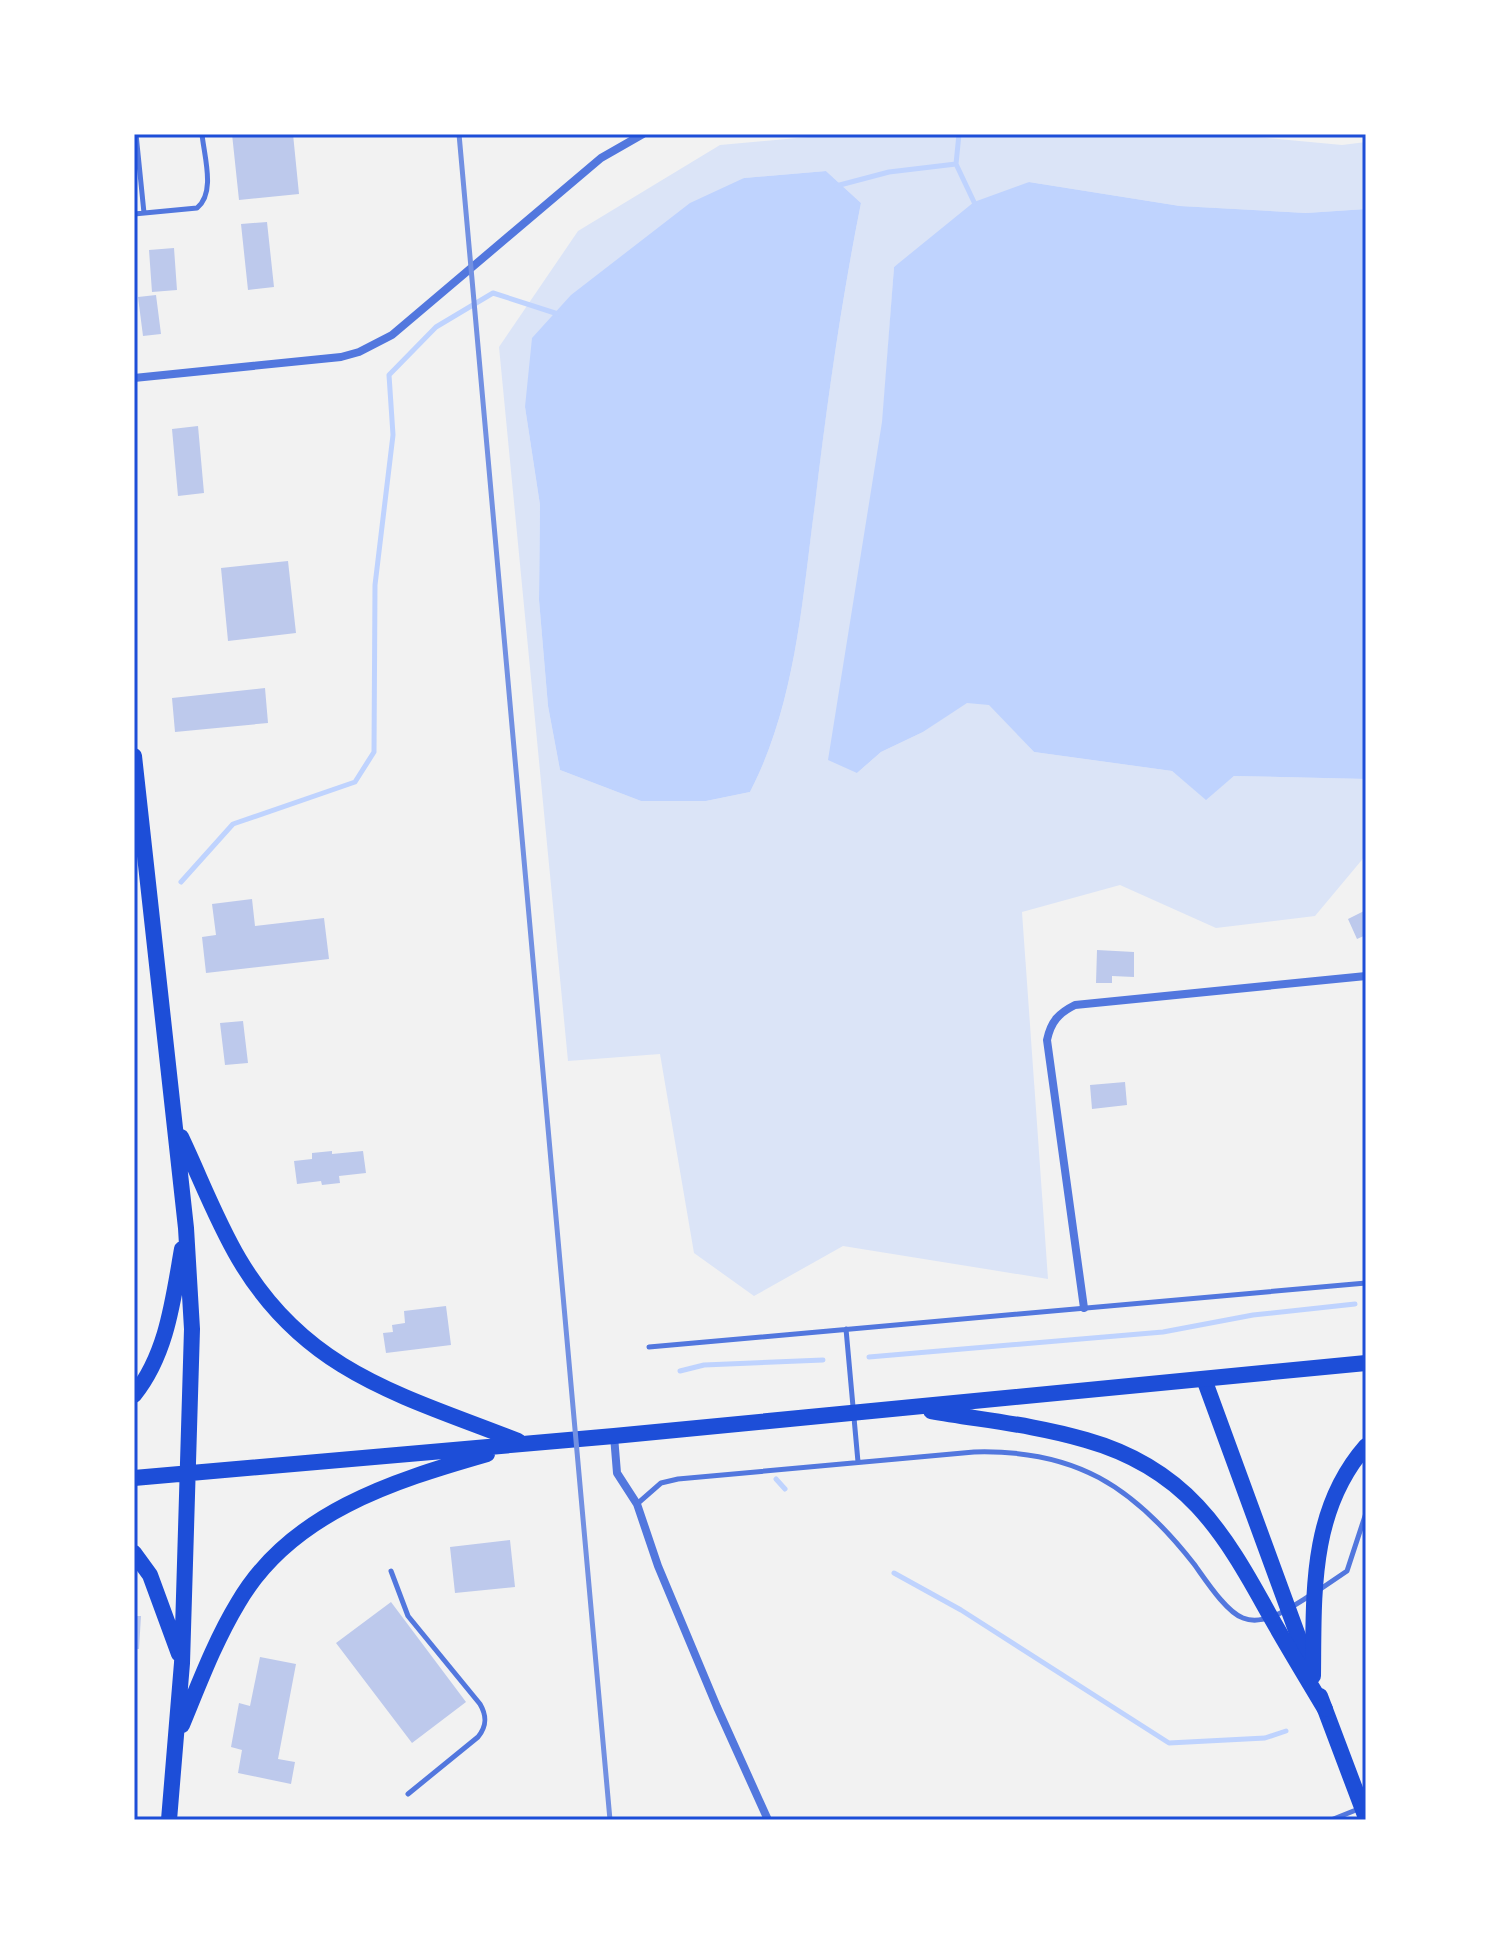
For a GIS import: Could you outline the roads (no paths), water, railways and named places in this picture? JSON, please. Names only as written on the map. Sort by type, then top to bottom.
[{"type":"main road","points":[[134,756],[139,840],[186,1228],[192,1329],[182,1663],[169,1820]]},
{"type":"main road","points":[[175,1125],[239,1259],[266,1298],[299,1333],[335,1362],[378,1386],[523,1443]]},
{"type":"main road","points":[[134,1395],[150,1370],[168,1323],[186,1228]]},
{"type":"main road","points":[[134,1478],[614,1436],[1366,1363]]},
{"type":"main road","points":[[1204,1379],[1364,1813]]},
{"type":"main road","points":[[910,1407],[1089,1440],[1151,1469],[1180,1489],[1206,1513],[1234,1550],[1325,1709]]},
{"type":"main road","points":[[175,1742],[237,1604],[253,1580],[299,1533],[340,1508],[398,1482],[523,1443]]},
{"type":"main road","points":[[1313,1676],[1318,1548],[1336,1489],[1366,1446]]},
{"type":"main road","points":[[134,1553],[150,1575],[182,1663]]},
{"type":"street","points":[[134,378],[341,357],[377,344],[392,335],[601,158],[643,134]]},
{"type":"street","points":[[1084,1308],[1047,1040],[1050,1027],[1060,1013],[1075,1005],[1366,976]]},
{"type":"street","points":[[614,1436],[617,1473],[637,1504],[664,1580],[768,1820]]},
{"type":"lane","points":[[136,134],[144,213]]},
{"type":"lane","points":[[134,214],[197,208],[205,202],[208,192],[202,134]]},
{"type":"lane","points":[[649,1347],[1366,1283]]},
{"type":"lane","points":[[846,1329],[858,1462]]},
{"type":"lane","points":[[637,1504],[661,1483],[678,1479],[998,1451],[1042,1456],[1066,1463],[1118,1488],[1139,1503],[1172,1537],[1236,1614],[1250,1620],[1288,1609],[1347,1571],[1366,1513]]},
{"type":"lane","points":[[391,1571],[408,1616],[480,1704],[485,1716],[485,1725],[478,1737],[408,1794]]},
{"type":"lane","points":[[1331,1820],[1364,1813]]},
{"type":"water","points":[[826,171],[861,203],[824,428],[801,614],[778,723],[750,792],[706,801],[641,801],[560,770],[548,706],[539,600],[540,505],[525,407],[532,338],[571,295],[690,203],[744,178]]},
{"type":"water","points":[[1029,182],[1180,206],[1306,213],[1366,209],[1366,779],[1234,776],[1206,800],[1172,771],[1034,752],[989,705],[967,703],[923,732],[881,752],[857,773],[828,760],[882,422],[894,267],[974,202]]},
{"type":"waterway","points":[[836,186],[889,172],[956,164],[959,134]]},
{"type":"waterway","points":[[956,164],[974,202]]},
{"type":"waterway","points":[[181,882],[233,824],[355,782],[374,752],[375,585],[393,435],[389,375],[436,327],[493,293],[558,314]]},
{"type":"waterway","points":[[869,1357],[1163,1332],[1253,1315],[1355,1304]]},
{"type":"waterway","points":[[680,1371],[704,1365],[823,1360]]},
{"type":"waterway","points":[[776,1479],[785,1489]]},
{"type":"waterway","points":[[894,1573],[961,1610],[1169,1743],[1265,1738],[1286,1731]]},
{"type":"railway","points":[[459,134],[610,1820]]}]
